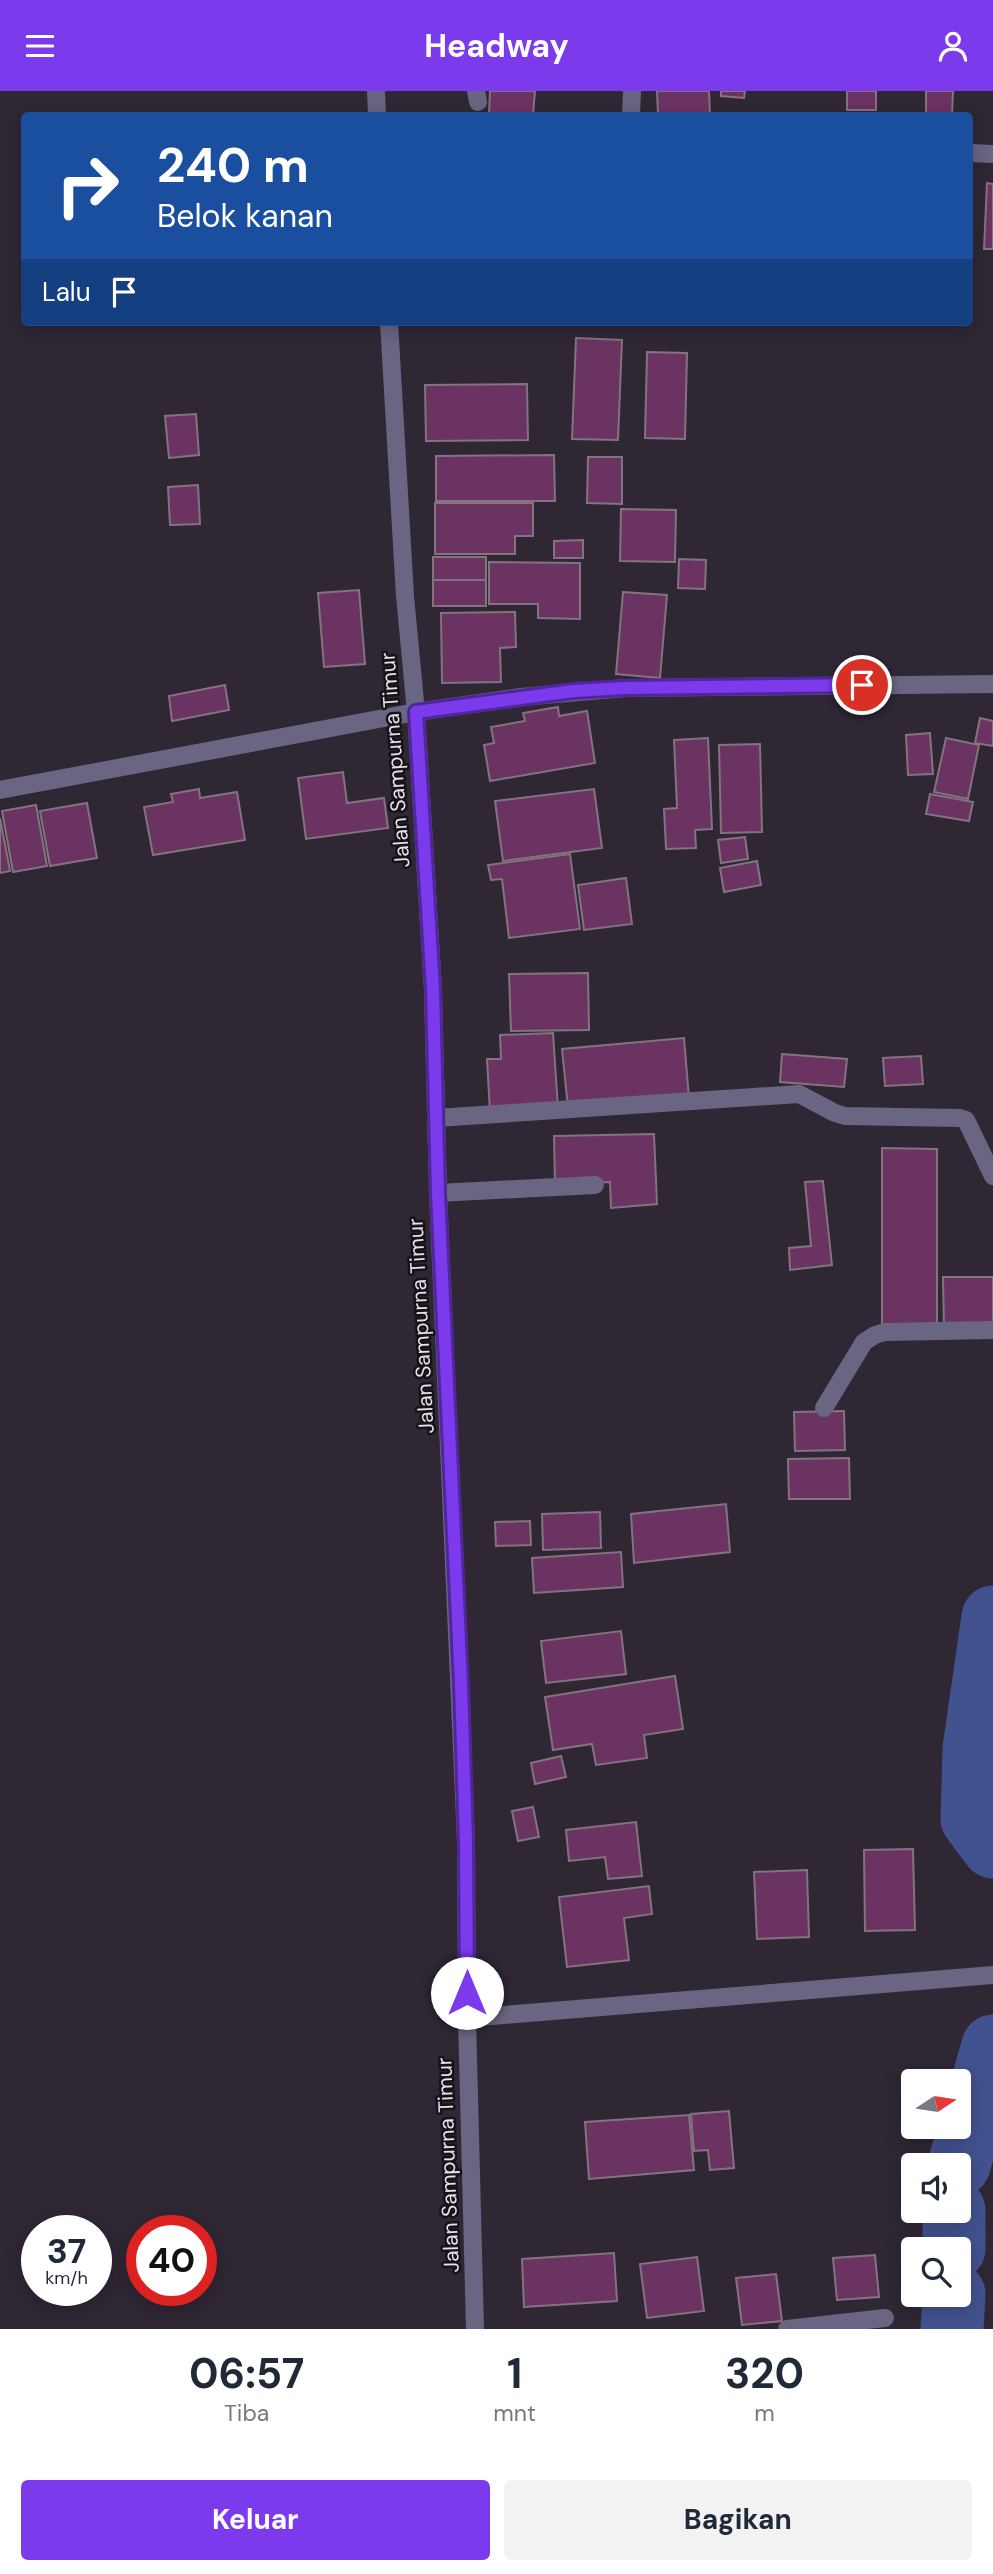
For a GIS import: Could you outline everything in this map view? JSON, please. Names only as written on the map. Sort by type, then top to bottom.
[{"type":"street","points":[[376,91],[377,112]]},
{"type":"street","points":[[631,112],[632,91]]},
{"type":"street","points":[[973,153],[993,154]]},
{"type":"street","name":"Jalan Sampurna Timur","points":[[389,326],[433,989],[438,1193],[466,1842],[467,2018],[475,2329]]},
{"type":"street","points":[[0,790],[416,712],[521,697],[625,688],[993,684]]},
{"type":"street","points":[[436,1118],[799,1094],[845,1116],[966,1120],[993,1176]]},
{"type":"street","points":[[438,1193],[595,1185]]},
{"type":"street","points":[[824,1408],[864,1342],[875,1335],[908,1330],[993,1330]]},
{"type":"street","points":[[467,2018],[993,1975]]},
{"type":"street","points":[[787,2329],[885,2318]]},
{"type":"building","points":[[490,91],[535,91],[533,112],[489,112]]},
{"type":"building","points":[[657,91],[709,91],[710,112],[658,112]]},
{"type":"building","points":[[721,91],[745,91],[744,98],[721,96]]},
{"type":"building","points":[[847,91],[876,91],[876,110],[847,110]]},
{"type":"building","points":[[926,91],[953,91],[952,112],[926,112]]},
{"type":"building","points":[[987,183],[993,184],[993,249],[984,249]]},
{"type":"building","points":[[576,338],[622,340],[618,440],[572,439]]},
{"type":"building","points":[[647,352],[687,353],[685,439],[645,438]]},
{"type":"building","points":[[527,384],[528,440],[426,441],[425,385]]},
{"type":"building","points":[[196,414],[199,455],[169,458],[165,416]]},
{"type":"building","points":[[554,455],[555,501],[436,501],[436,456]]},
{"type":"building","points":[[588,457],[622,457],[622,504],[587,503]]},
{"type":"building","points":[[198,485],[200,524],[170,525],[168,487]]},
{"type":"building","points":[[435,503],[533,503],[533,536],[515,536],[515,554],[435,554]]},
{"type":"building","points":[[621,509],[676,510],[675,562],[620,561]]},
{"type":"building","points":[[583,540],[583,558],[554,558],[554,541]]},
{"type":"building","points":[[433,557],[486,557],[486,580],[433,580]]},
{"type":"building","points":[[679,559],[706,560],[705,589],[678,588]]},
{"type":"building","points":[[489,562],[580,563],[580,619],[538,618],[538,604],[489,604]]},
{"type":"building","points":[[433,580],[486,580],[486,606],[433,606]]},
{"type":"building","points":[[359,590],[365,664],[324,667],[318,593]]},
{"type":"building","points":[[623,592],[667,595],[660,678],[616,674]]},
{"type":"building","points":[[515,612],[516,647],[500,648],[501,682],[442,683],[441,613]]},
{"type":"building","points":[[225,685],[229,710],[172,721],[169,696]]},
{"type":"building","points":[[558,707],[559,716],[587,711],[595,763],[490,781],[484,745],[494,743],[491,727],[525,721],[523,713]]},
{"type":"building","points":[[980,718],[993,721],[993,746],[975,743]]},
{"type":"building","points":[[930,733],[933,774],[908,775],[906,735]]},
{"type":"building","points":[[708,738],[712,829],[695,830],[696,848],[666,849],[664,809],[677,808],[674,740]]},
{"type":"building","points":[[946,738],[979,745],[968,799],[934,792]]},
{"type":"building","points":[[760,744],[762,832],[721,833],[719,745]]},
{"type":"building","points":[[343,772],[347,803],[384,798],[388,828],[306,839],[298,778]]},
{"type":"building","points":[[199,789],[200,798],[237,792],[245,840],[153,855],[144,807],[173,802],[171,794]]},
{"type":"building","points":[[594,789],[602,848],[503,861],[495,801]]},
{"type":"building","points":[[930,794],[973,802],[969,821],[926,814]]},
{"type":"building","points":[[87,803],[97,858],[50,866],[40,811]]},
{"type":"building","points":[[36,805],[47,866],[13,872],[2,811]]},
{"type":"building","points":[[0,818],[10,871],[0,873]]},
{"type":"building","points":[[745,837],[748,859],[721,863],[718,840]]},
{"type":"building","points":[[570,854],[580,929],[509,938],[502,879],[491,880],[488,865]]},
{"type":"building","points":[[757,861],[761,885],[724,892],[720,868]]},
{"type":"building","points":[[626,878],[632,924],[584,930],[578,885]]},
{"type":"building","points":[[588,973],[589,1030],[511,1031],[509,974]]},
{"type":"building","points":[[553,1033],[558,1109],[490,1112],[487,1059],[501,1059],[500,1035]]},
{"type":"building","points":[[684,1038],[689,1098],[568,1108],[562,1049]]},
{"type":"building","points":[[782,1054],[847,1059],[844,1087],[780,1082]]},
{"type":"building","points":[[921,1056],[923,1084],[885,1086],[883,1058]]},
{"type":"building","points":[[654,1134],[657,1204],[611,1208],[610,1182],[555,1184],[554,1136]]},
{"type":"building","points":[[882,1148],[937,1149],[937,1327],[882,1326]]},
{"type":"building","points":[[823,1181],[832,1265],[790,1270],[789,1248],[811,1246],[805,1182]]},
{"type":"building","points":[[943,1277],[993,1277],[993,1327],[944,1328]]},
{"type":"building","points":[[844,1411],[845,1450],[795,1451],[794,1412]]},
{"type":"building","points":[[849,1458],[850,1499],[789,1499],[788,1459]]},
{"type":"building","points":[[726,1504],[730,1552],[634,1563],[631,1514]]},
{"type":"building","points":[[600,1512],[601,1548],[543,1550],[542,1514]]},
{"type":"building","points":[[530,1521],[531,1545],[496,1546],[495,1522]]},
{"type":"building","points":[[621,1552],[623,1587],[534,1593],[532,1558]]},
{"type":"building","points":[[621,1631],[626,1674],[546,1683],[541,1641]]},
{"type":"building","points":[[675,1676],[683,1729],[644,1735],[647,1758],[596,1765],[592,1744],[553,1750],[545,1697]]},
{"type":"building","points":[[561,1756],[566,1777],[535,1784],[531,1763]]},
{"type":"building","points":[[533,1807],[539,1837],[518,1841],[512,1811]]},
{"type":"building","points":[[636,1822],[642,1876],[608,1879],[605,1857],[569,1861],[566,1830]]},
{"type":"building","points":[[913,1849],[915,1930],[865,1931],[864,1850]]},
{"type":"building","points":[[807,1870],[809,1937],[757,1939],[754,1872]]},
{"type":"building","points":[[649,1886],[652,1914],[624,1918],[629,1960],[567,1967],[559,1897]]},
{"type":"building","points":[[729,2111],[734,2168],[710,2170],[708,2150],[694,2151],[691,2114]]},
{"type":"building","points":[[689,2115],[694,2170],[589,2179],[585,2122]]},
{"type":"building","points":[[614,2253],[617,2301],[524,2307],[522,2259]]},
{"type":"building","points":[[875,2255],[879,2297],[837,2300],[833,2258]]},
{"type":"building","points":[[697,2257],[704,2311],[647,2318],[640,2264]]},
{"type":"building","points":[[776,2274],[782,2321],[742,2325],[736,2278]]},
{"type":"waterway","points":[[993,1617],[974,1749],[972,1819],[993,1847]]},
{"type":"waterway","points":[[962,2153],[993,2046]]},
{"type":"waterway","points":[[954,2223],[954,2237]]},
{"type":"waterway","points":[[952,2329],[953,2307]]},
{"type":"route","points":[[467,1993],[461,1684],[438,1193],[433,989],[416,712],[573,691],[862,685]]}]
